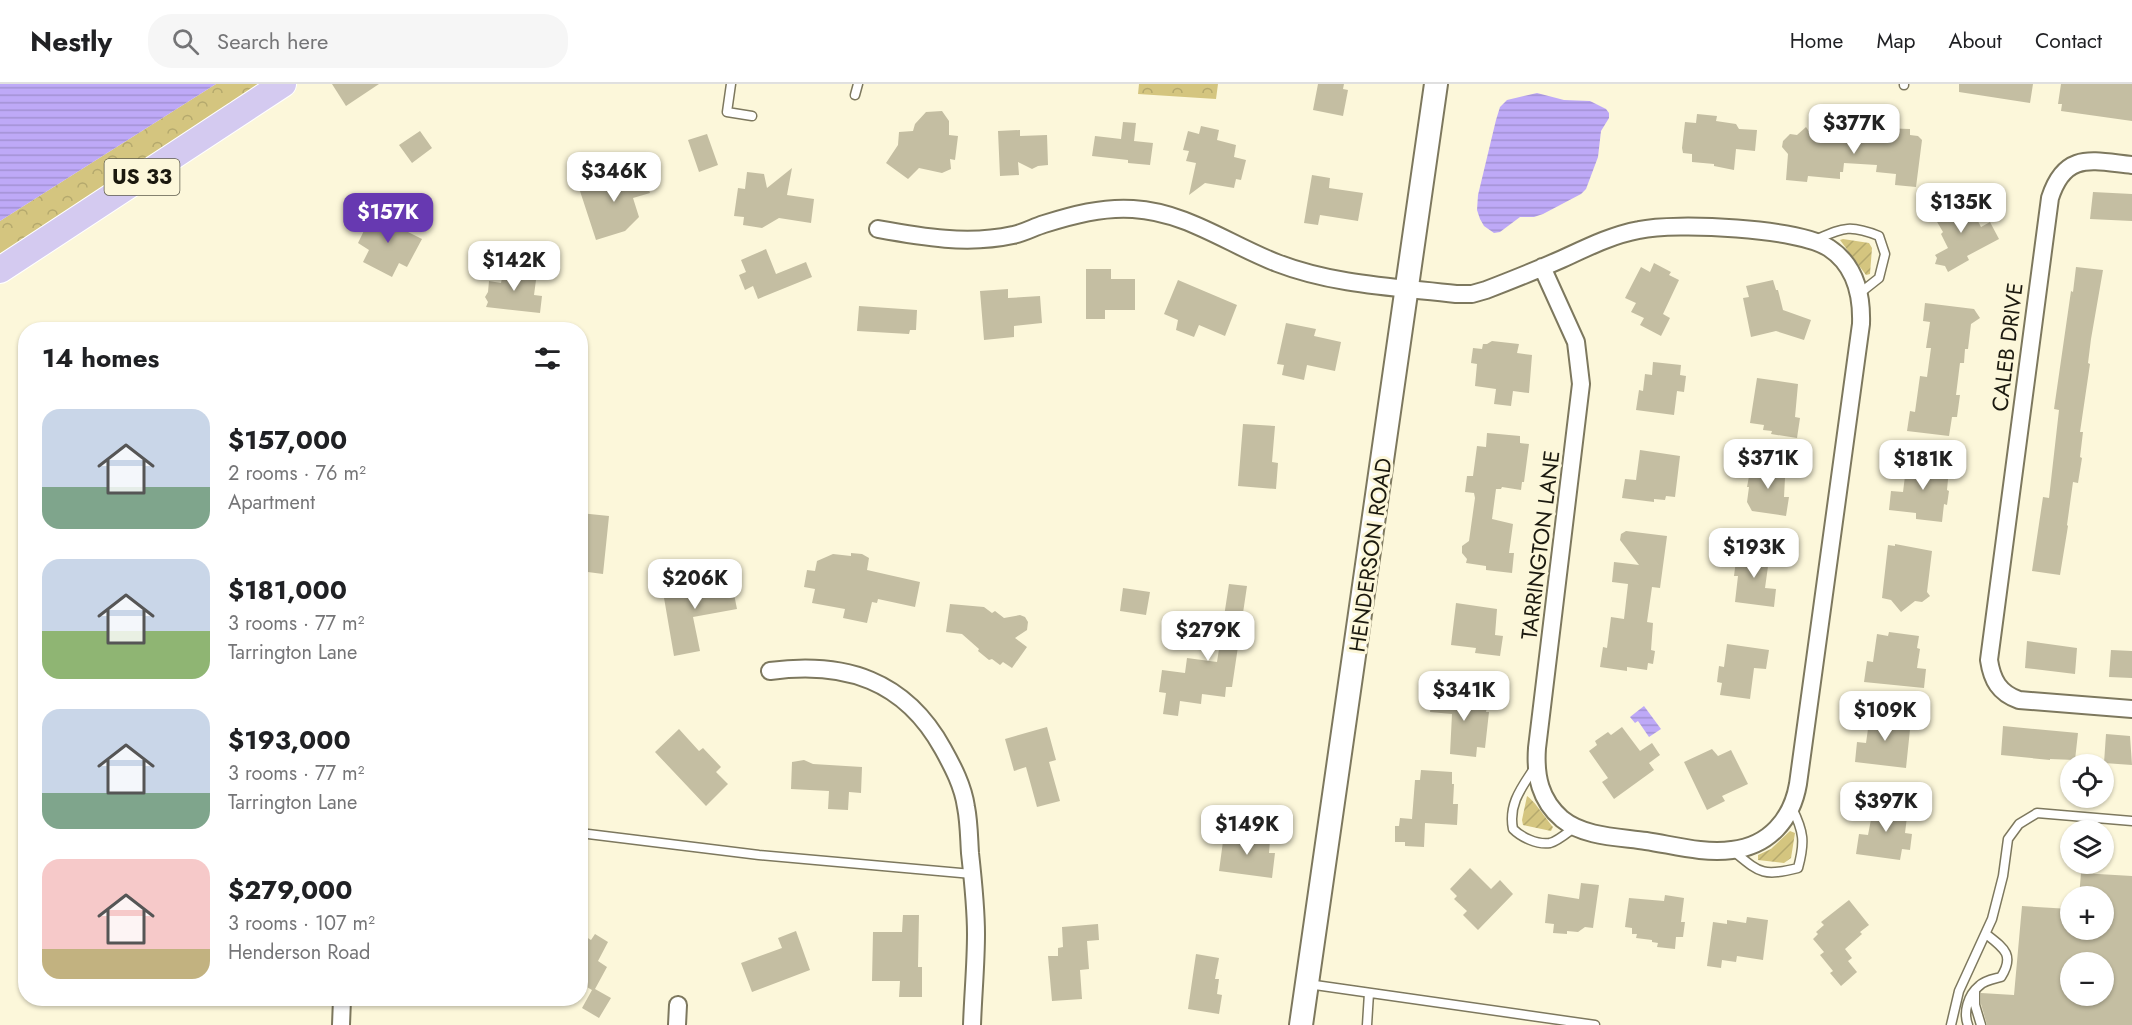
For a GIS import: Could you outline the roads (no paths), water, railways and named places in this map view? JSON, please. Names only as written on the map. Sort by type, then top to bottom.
[{"type":"main road","name":"US 33","points":[[0,270],[283,84]]},
{"type":"main road","name":"HENDERSON ROAD","points":[[1302,1025],[1436,84]]},
{"type":"street","name":"CALEB DRIVE","points":[[2132,165],[2077,163],[2064,171],[2055,184],[2050,198],[1989,660],[1990,671],[1999,688],[2019,700],[2132,709]]},
{"type":"street","name":"TARRINGTON LANE","points":[[878,229],[921,236],[976,240],[1014,235],[1043,224],[1102,209],[1163,212],[1203,227],[1277,263],[1314,274],[1352,283],[1472,294],[1598,242],[1641,229],[1690,226],[1734,228],[1815,241],[1830,249],[1844,263],[1856,281],[1862,308],[1798,784],[1792,808],[1770,836],[1748,847],[1732,850],[1707,850],[1610,836],[1575,827],[1562,819],[1549,804],[1539,786],[1536,766],[1581,384],[1576,342],[1542,267]]},
{"type":"street","points":[[770,671],[814,668],[855,674],[887,688],[909,703],[926,722],[956,772],[966,806],[976,934],[972,1025]]},
{"type":"street","points":[[677,1025],[678,1005]]},
{"type":"street","points":[[341,1025],[342,1006]]},
{"type":"lane","points":[[731,84],[727,112],[752,116]]},
{"type":"lane","points":[[855,95],[858,84]]},
{"type":"lane","points":[[1815,241],[1839,230],[1860,228],[1879,236],[1885,254],[1879,278],[1860,293]]},
{"type":"lane","points":[[1536,766],[1517,794],[1512,810],[1513,829],[1519,835],[1527,838],[1551,843],[1575,827]]},
{"type":"lane","points":[[1732,850],[1756,870],[1775,874],[1798,868],[1804,846],[1801,826],[1792,808]]},
{"type":"lane","points":[[1951,1025],[1959,991],[1992,919],[2003,876],[2008,839],[2019,824],[2037,813],[2132,821]]},
{"type":"lane","points":[[588,833],[759,855],[972,874]]},
{"type":"lane","points":[[1968,1025],[1966,1008],[1978,986],[2001,977],[2007,967],[2007,954],[1986,934]]},
{"type":"lane","points":[[1308,984],[1595,1025]]},
{"type":"lane","points":[[1974,992],[1981,1025]]},
{"type":"lane","points":[[1368,1025],[1369,993]]}]
